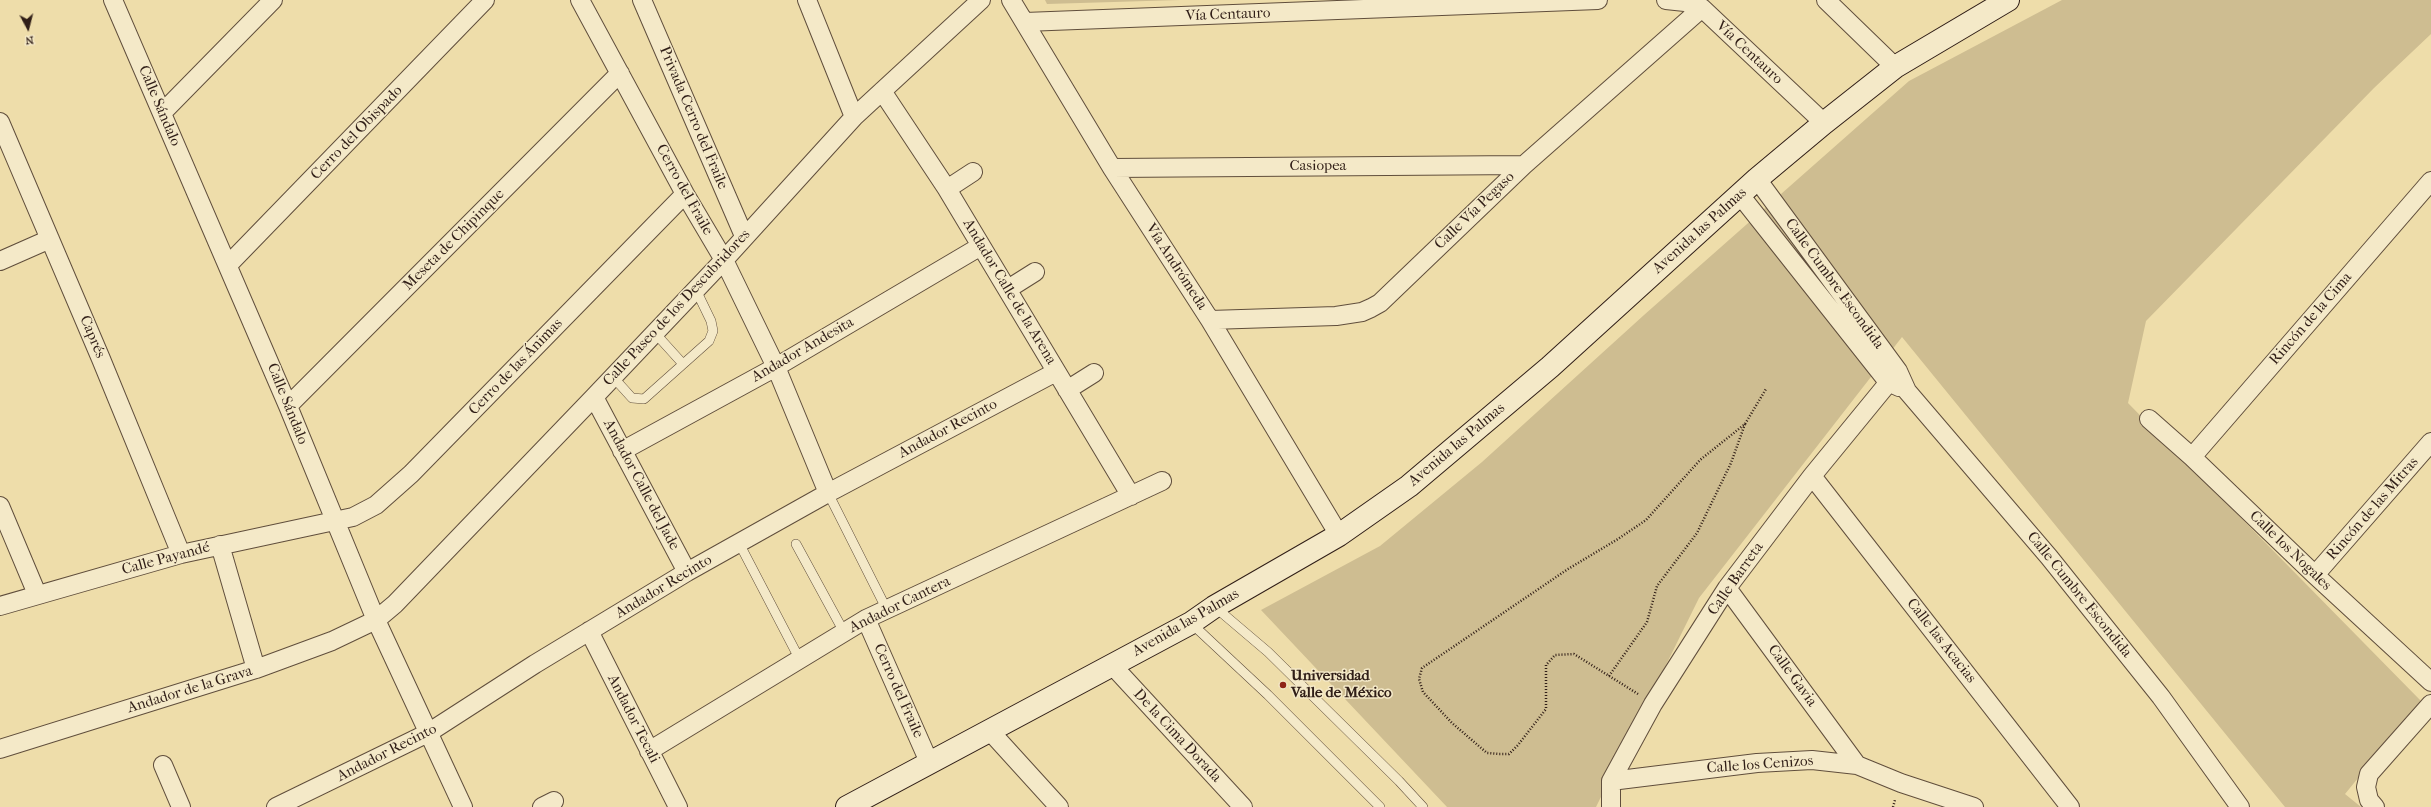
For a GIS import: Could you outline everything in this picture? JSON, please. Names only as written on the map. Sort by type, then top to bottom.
[{"type":"street","name":"Calle Sándalo","points":[[113,0],[288,406],[376,620],[463,807]]},
{"type":"street","points":[[162,113],[273,0]]},
{"type":"street","name":"Cerro del Obispado","points":[[228,265],[485,0]]},
{"type":"street","name":"Cerro del Fraile","points":[[580,0],[685,194],[724,260],[776,367],[828,493]]},
{"type":"street","name":"Privada Cerro del Fraile","points":[[642,0],[744,236]]},
{"type":"street","points":[[807,0],[854,117]]},
{"type":"street","name":"Calle Paseo de los Descubridores","points":[[376,620],[395,604],[696,290],[854,117],[980,0]]},
{"type":"street","name":"Vía Andrómeda","points":[[1011,0],[1112,168],[1210,320],[1339,535]]},
{"type":"street","name":"Vía Centauro","points":[[1025,22],[1598,0]]},
{"type":"street","name":"Vía Centauro","points":[[1666,0],[1685,2],[1702,8],[1824,123]]},
{"type":"street","points":[[1826,0],[1895,67]]},
{"type":"street","name":"Avenida las Palmas","points":[[847,807],[870,802],[929,762],[1192,623],[1214,607],[1339,535],[1409,486],[1550,367],[1740,195],[1824,123],[1895,67],[2008,0]]},
{"type":"street","name":"Calle Vía Pegaso","points":[[1210,320],[1336,316],[1362,312],[1380,303],[1524,165],[1702,8]]},
{"type":"street","name":"Meseta de Chipinque","points":[[288,406],[620,73]]},
{"type":"street","name":"Andador Calle de la Arena","points":[[882,91],[947,189],[1008,289],[1066,390],[1131,496]]},
{"type":"street","name":"Caprés","points":[[0,122],[181,554]]},
{"type":"street","name":"Casiopea","points":[[1112,168],[1524,165]]},
{"type":"street","points":[[947,189],[973,172]]},
{"type":"street","name":"Calle Cumbre Escondida","points":[[1758,179],[1893,376]]},
{"type":"street","name":"Rincón de la Cima","points":[[2192,457],[2431,181]]},
{"type":"street","name":"Cerro de las Ánimas","points":[[334,521],[353,517],[376,505],[394,490],[685,194]]},
{"type":"street","name":"Calle Cumbre Escondida","points":[[1740,195],[2049,557],[2161,697],[2240,807]]},
{"type":"street","points":[[0,261],[50,239]]},
{"type":"street","name":"Andador Andesita","points":[[622,451],[776,367],[981,246]]},
{"type":"street","points":[[1008,289],[1035,272]]},
{"type":"street","name":"Andador Recinto","points":[[276,807],[428,733],[589,631],[687,572],[828,493],[1056,372]]},
{"type":"street","points":[[1066,390],[1094,373]]},
{"type":"street","name":"Calle Barreta","points":[[1611,807],[1611,781],[1653,704],[1727,588],[1812,476],[1893,376]]},
{"type":"street","name":"Andador Calle del Jade","points":[[594,397],[687,572]]},
{"type":"street","name":"Calle los Nogales","points":[[2149,419],[2192,457],[2315,575],[2431,682]]},
{"type":"street","name":"Rincón de las Mitras","points":[[2315,575],[2431,442]]},
{"type":"street","name":"Calle las Acacias","points":[[1812,476],[2070,807]]},
{"type":"street","name":"Andador Cantera","points":[[650,751],[866,619],[1162,482]]},
{"type":"street","points":[[0,506],[37,594]]},
{"type":"street","name":"Calle Payandé","points":[[0,606],[37,594],[181,554],[334,521]]},
{"type":"street","points":[[220,545],[256,669]]},
{"type":"street","name":"Calle Gavia","points":[[1727,588],[1857,764]]},
{"type":"street","name":"Cerro del Fraile","points":[[866,619],[929,762]]},
{"type":"street","name":"Andador de la Grava","points":[[0,749],[256,669],[332,641],[376,620]]},
{"type":"street","name":"Andador Tecali","points":[[589,631],[678,807]]},
{"type":"street","name":"De la Cima Dorada","points":[[1112,665],[1244,807]]},
{"type":"street","points":[[2375,807],[2369,800],[2366,787],[2369,774],[2431,704]]},
{"type":"street","points":[[989,730],[1059,807]]},
{"type":"street","name":"Calle los Cenizos","points":[[1611,781],[1757,763],[1812,760],[1857,764],[1901,783],[1974,807]]},
{"type":"street","points":[[163,764],[181,807]]},
{"type":"lane","points":[[613,377],[632,398],[644,399],[709,341],[713,331],[711,321],[696,290]]},
{"type":"lane","points":[[655,333],[683,364]]},
{"type":"lane","points":[[828,493],[887,610]]},
{"type":"lane","points":[[739,543],[800,660]]},
{"type":"lane","points":[[796,544],[844,632]]},
{"type":"lane","points":[[1214,607],[1268,652],[1399,781],[1423,807]]},
{"type":"lane","points":[[1192,623],[1268,695],[1380,807]]},
{"type":"path","points":[[1609,676],[1647,622],[1657,586],[1697,532],[1731,463],[1745,424],[1766,389]]},
{"type":"path","points":[[1653,704],[1574,654],[1555,655],[1546,665],[1546,709],[1518,745],[1509,754],[1487,753],[1452,723],[1423,692],[1419,679],[1422,668],[1568,569],[1646,520],[1700,460],[1745,424]]},
{"type":"shaded area","points":[[1045,0],[1180,0],[1047,4]]},
{"type":"shaded area","points":[[2062,0],[2431,0],[2431,34],[2374,88],[2146,321],[2128,403],[2421,701],[2345,794],[2361,807],[2285,807],[1902,337],[1699,598],[1596,807],[1447,807],[1261,610],[1380,546],[1482,462],[1644,315],[1909,81]]},
{"type":"place","name":"Universidad Valle de México","points":[[1283,685]]}]
